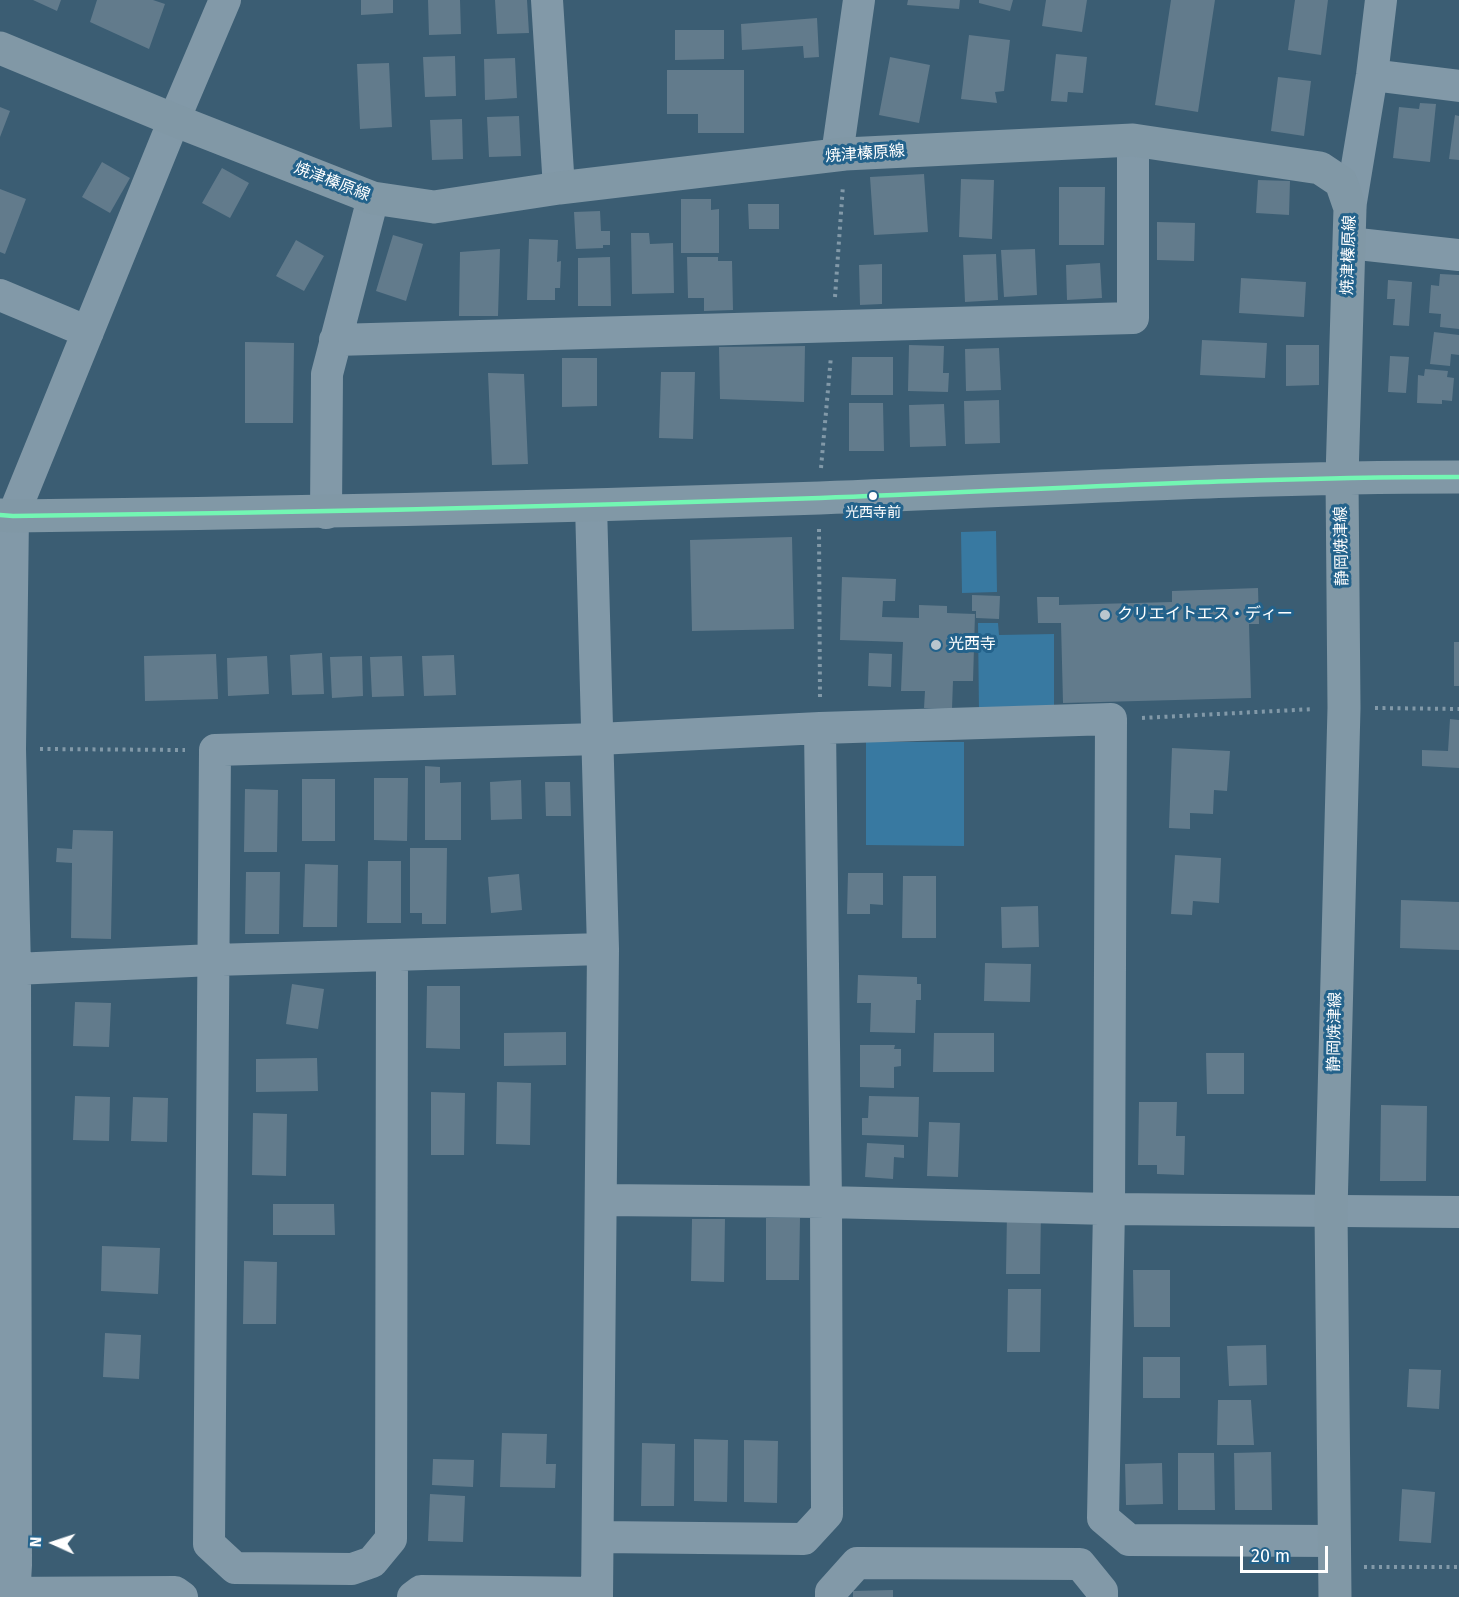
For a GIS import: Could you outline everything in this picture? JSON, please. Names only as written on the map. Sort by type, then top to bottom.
[{"type":"main road","name":"焼津榛原線","points":[[0,48],[174,120],[373,198],[434,207],[559,188],[837,155],[1133,140],[1320,168],[1341,182],[1350,208],[1342,477]]},
{"type":"main road","points":[[7,515],[326,513],[819,498],[1342,477],[1459,477]]},
{"type":"main road","name":"静岡焼津線","points":[[1335,1597],[1331,1211],[1344,708],[1342,477]]},
{"type":"street","points":[[182,1597],[175,1592],[9,1594],[16,1566],[7,968],[10,749],[7,515],[88,332],[225,0]]},
{"type":"street","points":[[547,0],[559,188]]},
{"type":"street","points":[[837,155],[859,0]]},
{"type":"street","points":[[1350,208],[1372,75],[1381,0]]},
{"type":"street","points":[[1372,75],[1459,86]]},
{"type":"street","points":[[335,340],[1132,318],[1133,140]]},
{"type":"street","points":[[326,513],[327,374],[373,198]]},
{"type":"street","points":[[1349,243],[1459,255]]},
{"type":"street","points":[[0,295],[88,332]]},
{"type":"street","points":[[413,1597],[421,1591],[597,1595],[603,949],[591,505]]},
{"type":"street","points":[[392,955],[391,1539],[372,1562],[352,1569],[235,1568],[209,1544],[215,750],[598,739],[1111,719],[1109,1209],[1103,1518],[1129,1540],[1334,1541]]},
{"type":"street","points":[[598,1537],[804,1539],[827,1514],[820,729]]},
{"type":"street","points":[[7,968],[603,949]]},
{"type":"street","points":[[601,1200],[826,1202],[1109,1209],[1459,1212]]},
{"type":"street","points":[[831,1597],[831,1592],[857,1563],[1080,1564],[1102,1591],[1102,1597]]},
{"type":"path","points":[[819,498],[820,729]]},
{"type":"path","points":[[1111,719],[1344,708],[1459,709]]},
{"type":"path","points":[[10,749],[215,750]]},
{"type":"shaded area","points":[[996,531],[997,592],[962,593],[961,532]]},
{"type":"shaded area","points":[[978,623],[998,623],[999,635],[1054,634],[1054,712],[979,713]]},
{"type":"shaded area","points":[[866,742],[964,742],[964,846],[866,845]]},
{"type":"building","points":[[33,0],[61,0],[57,11]]},
{"type":"building","points":[[97,0],[153,0],[165,4],[149,49],[90,22]]},
{"type":"building","points":[[361,0],[393,0],[393,13],[361,15]]},
{"type":"building","points":[[428,0],[460,0],[461,34],[429,35]]},
{"type":"building","points":[[495,0],[527,0],[529,33],[497,34]]},
{"type":"building","points":[[908,0],[960,0],[959,9],[907,5]]},
{"type":"building","points":[[979,0],[1013,0],[1010,11],[979,3]]},
{"type":"building","points":[[1046,0],[1087,0],[1082,32],[1042,26]]},
{"type":"building","points":[[1171,0],[1215,0],[1198,112],[1155,105]]},
{"type":"building","points":[[1295,0],[1328,0],[1321,55],[1288,50]]},
{"type":"building","points":[[817,18],[819,57],[804,58],[803,46],[742,50],[741,24]]},
{"type":"building","points":[[675,30],[724,30],[724,59],[675,60]]},
{"type":"building","points":[[969,35],[1010,40],[1004,91],[995,92],[997,103],[961,99]]},
{"type":"building","points":[[1056,54],[1087,57],[1083,93],[1068,92],[1067,102],[1051,101]]},
{"type":"building","points":[[455,56],[456,96],[425,97],[423,57]]},
{"type":"building","points":[[890,57],[930,65],[919,123],[879,115]]},
{"type":"building","points":[[515,58],[517,98],[485,100],[484,59]]},
{"type":"building","points":[[389,63],[392,127],[360,129],[357,64]]},
{"type":"building","points":[[667,70],[744,70],[744,133],[698,133],[698,114],[667,114]]},
{"type":"building","points":[[1278,77],[1311,81],[1304,136],[1271,131]]},
{"type":"building","points":[[1420,103],[1436,104],[1430,162],[1393,158],[1399,107],[1419,109]]},
{"type":"building","points":[[0,107],[10,111],[0,137]]},
{"type":"building","points":[[1455,115],[1459,116],[1459,160],[1449,159]]},
{"type":"building","points":[[519,116],[521,156],[489,157],[487,117]]},
{"type":"building","points":[[462,119],[463,159],[432,160],[430,120]]},
{"type":"building","points":[[102,162],[130,178],[110,213],[82,197]]},
{"type":"building","points":[[222,168],[249,183],[230,218],[202,203]]},
{"type":"building","points":[[924,174],[928,232],[874,235],[870,177]]},
{"type":"building","points":[[961,179],[994,180],[992,239],[959,237]]},
{"type":"building","points":[[1258,180],[1290,181],[1289,215],[1256,213]]},
{"type":"building","points":[[1059,187],[1105,187],[1104,245],[1059,245]]},
{"type":"building","points":[[0,189],[26,199],[5,254],[0,252]]},
{"type":"building","points":[[681,199],[711,199],[711,210],[719,209],[719,253],[681,253]]},
{"type":"building","points":[[748,204],[779,204],[779,229],[749,229]]},
{"type":"building","points":[[600,211],[601,231],[610,231],[610,245],[603,245],[603,248],[576,249],[574,212]]},
{"type":"building","points":[[1157,222],[1195,223],[1194,261],[1157,260]]},
{"type":"building","points":[[631,233],[649,233],[650,244],[673,243],[674,293],[632,294]]},
{"type":"building","points":[[393,235],[423,244],[406,301],[376,291]]},
{"type":"building","points":[[529,239],[558,240],[557,262],[561,261],[560,288],[555,288],[555,300],[527,300]]},
{"type":"building","points":[[296,240],[324,256],[304,291],[276,276]]},
{"type":"building","points":[[500,249],[498,316],[459,316],[460,252]]},
{"type":"building","points":[[1035,249],[1037,295],[1004,297],[1001,250]]},
{"type":"building","points":[[996,254],[998,300],[965,302],[963,255]]},
{"type":"building","points":[[610,257],[611,306],[578,306],[578,258]]},
{"type":"building","points":[[687,257],[718,257],[718,261],[732,261],[733,310],[704,311],[704,298],[688,298]]},
{"type":"building","points":[[1100,263],[1102,298],[1067,300],[1066,265]]},
{"type":"building","points":[[882,264],[882,304],[860,305],[859,265]]},
{"type":"building","points":[[1440,274],[1459,275],[1459,329],[1440,327],[1441,314],[1429,313],[1431,285],[1439,286]]},
{"type":"building","points":[[1241,278],[1306,282],[1304,317],[1239,313]]},
{"type":"building","points":[[1388,280],[1412,282],[1409,326],[1393,325],[1395,299],[1387,299]]},
{"type":"building","points":[[1434,332],[1459,335],[1459,355],[1451,354],[1450,366],[1430,364]]},
{"type":"building","points":[[1202,340],[1267,343],[1265,378],[1200,375]]},
{"type":"building","points":[[245,342],[294,343],[293,423],[245,423]]},
{"type":"building","points":[[909,345],[944,346],[943,373],[949,373],[948,392],[908,391]]},
{"type":"building","points":[[1286,345],[1319,345],[1319,385],[1286,386]]},
{"type":"building","points":[[805,346],[804,402],[720,399],[719,347]]},
{"type":"building","points":[[999,348],[1001,390],[966,391],[965,349]]},
{"type":"building","points":[[1390,356],[1409,357],[1406,393],[1388,392]]},
{"type":"building","points":[[852,357],[893,357],[893,395],[851,395]]},
{"type":"building","points":[[562,358],[597,358],[597,406],[562,407]]},
{"type":"building","points":[[1425,369],[1448,371],[1447,377],[1454,378],[1452,401],[1442,400],[1442,404],[1417,403],[1418,375],[1424,376]]},
{"type":"building","points":[[661,372],[695,372],[693,439],[659,438]]},
{"type":"building","points":[[488,373],[524,374],[528,464],[492,465]]},
{"type":"building","points":[[999,400],[1000,443],[965,444],[964,401]]},
{"type":"building","points":[[849,403],[883,403],[884,451],[849,451]]},
{"type":"building","points":[[944,404],[946,446],[910,447],[909,405]]},
{"type":"building","points":[[792,537],[794,629],[692,631],[690,540]]},
{"type":"building","points":[[842,577],[896,579],[895,601],[883,601],[882,617],[919,618],[919,605],[947,606],[947,613],[975,614],[973,681],[953,681],[952,709],[924,708],[925,691],[901,691],[903,642],[840,640]]},
{"type":"building","points":[[1258,588],[1259,624],[1249,624],[1251,698],[1063,703],[1061,623],[1038,623],[1037,597],[1059,597],[1059,605],[1172,602],[1172,591]]},
{"type":"building","points":[[972,595],[1000,596],[999,619],[976,618],[976,611],[972,611]]},
{"type":"building","points":[[1454,642],[1459,642],[1459,686],[1454,686]]},
{"type":"building","points":[[322,653],[324,694],[292,695],[290,655]]},
{"type":"building","points":[[869,653],[892,654],[891,687],[868,686]]},
{"type":"building","points":[[216,654],[218,699],[145,701],[144,656]]},
{"type":"building","points":[[454,655],[456,695],[424,696],[422,656]]},
{"type":"building","points":[[267,656],[269,694],[228,696],[227,658]]},
{"type":"building","points":[[362,656],[363,696],[332,698],[330,657]]},
{"type":"building","points":[[402,656],[404,696],[372,697],[370,657]]},
{"type":"building","points":[[1450,719],[1459,720],[1459,768],[1422,766],[1422,750],[1448,751]]},
{"type":"building","points":[[1172,748],[1230,751],[1227,791],[1214,790],[1213,814],[1190,813],[1190,829],[1169,828]]},
{"type":"building","points":[[425,766],[440,767],[440,783],[461,782],[461,840],[425,840]]},
{"type":"building","points":[[374,778],[408,778],[407,841],[374,840]]},
{"type":"building","points":[[302,779],[335,779],[335,841],[302,841]]},
{"type":"building","points":[[521,780],[522,819],[491,820],[490,782]]},
{"type":"building","points":[[545,782],[570,782],[571,816],[546,816]]},
{"type":"building","points":[[245,789],[278,790],[277,852],[244,852]]},
{"type":"building","points":[[73,830],[113,831],[111,939],[71,938],[72,863],[56,862],[57,848],[72,849]]},
{"type":"building","points":[[410,848],[447,848],[446,924],[422,924],[422,913],[410,913]]},
{"type":"building","points":[[1175,855],[1221,858],[1219,903],[1193,901],[1192,915],[1171,914]]},
{"type":"building","points":[[368,861],[401,861],[401,923],[367,923]]},
{"type":"building","points":[[305,864],[338,865],[337,927],[303,927]]},
{"type":"building","points":[[246,872],[280,872],[279,934],[245,934]]},
{"type":"building","points":[[848,873],[883,873],[883,905],[870,904],[870,914],[847,914]]},
{"type":"building","points":[[519,874],[522,910],[491,913],[488,877]]},
{"type":"building","points":[[903,876],[936,876],[936,938],[902,938]]},
{"type":"building","points":[[1401,900],[1459,902],[1459,950],[1400,948]]},
{"type":"building","points":[[1038,906],[1039,947],[1002,948],[1001,907]]},
{"type":"building","points":[[985,963],[1031,964],[1030,1002],[984,1001]]},
{"type":"building","points":[[858,975],[917,977],[917,984],[921,984],[921,1000],[916,1000],[915,1033],[870,1032],[871,1003],[857,1003]]},
{"type":"building","points":[[292,984],[324,989],[318,1029],[286,1024]]},
{"type":"building","points":[[427,986],[460,986],[460,1049],[426,1048]]},
{"type":"building","points":[[75,1002],[111,1003],[109,1047],[73,1046]]},
{"type":"building","points":[[566,1032],[566,1065],[504,1066],[504,1033]]},
{"type":"building","points":[[934,1033],[994,1033],[994,1072],[933,1072]]},
{"type":"building","points":[[860,1045],[895,1045],[894,1049],[901,1049],[901,1066],[894,1067],[894,1088],[860,1087]]},
{"type":"building","points":[[1206,1053],[1244,1053],[1244,1094],[1207,1094]]},
{"type":"building","points":[[317,1058],[318,1091],[256,1092],[256,1059]]},
{"type":"building","points":[[497,1082],[531,1083],[530,1145],[496,1144]]},
{"type":"building","points":[[431,1092],[465,1093],[464,1155],[431,1155]]},
{"type":"building","points":[[75,1096],[110,1097],[109,1141],[73,1140]]},
{"type":"building","points":[[869,1096],[919,1097],[918,1137],[862,1135],[862,1118],[868,1118]]},
{"type":"building","points":[[133,1097],[168,1098],[167,1142],[131,1141]]},
{"type":"building","points":[[1139,1102],[1177,1102],[1176,1136],[1185,1136],[1184,1175],[1157,1174],[1157,1165],[1138,1165]]},
{"type":"building","points":[[1381,1105],[1427,1106],[1426,1181],[1380,1181]]},
{"type":"building","points":[[253,1113],[287,1114],[286,1176],[252,1175]]},
{"type":"building","points":[[929,1122],[960,1123],[958,1177],[927,1176]]},
{"type":"building","points":[[867,1143],[904,1145],[904,1158],[894,1157],[893,1179],[865,1177]]},
{"type":"building","points":[[273,1204],[334,1204],[335,1235],[273,1235]]},
{"type":"building","points":[[1007,1212],[1041,1212],[1040,1274],[1006,1274]]},
{"type":"building","points":[[766,1218],[800,1218],[799,1280],[766,1280]]},
{"type":"building","points":[[692,1219],[725,1219],[724,1282],[691,1281]]},
{"type":"building","points":[[102,1246],[160,1248],[158,1294],[101,1291]]},
{"type":"building","points":[[244,1261],[277,1262],[276,1324],[243,1324]]},
{"type":"building","points":[[1133,1270],[1170,1270],[1170,1327],[1134,1327]]},
{"type":"building","points":[[1008,1289],[1041,1289],[1040,1352],[1007,1352]]},
{"type":"building","points":[[105,1333],[141,1335],[139,1379],[103,1377]]},
{"type":"building","points":[[1266,1345],[1267,1385],[1229,1386],[1227,1346]]},
{"type":"building","points":[[1143,1357],[1180,1357],[1180,1398],[1143,1398]]},
{"type":"building","points":[[1409,1369],[1441,1370],[1439,1409],[1407,1407]]},
{"type":"building","points":[[1218,1400],[1251,1400],[1254,1445],[1217,1445]]},
{"type":"building","points":[[502,1433],[547,1434],[546,1464],[556,1464],[555,1488],[500,1487]]},
{"type":"building","points":[[694,1439],[728,1440],[727,1502],[694,1501]]},
{"type":"building","points":[[744,1440],[778,1441],[777,1503],[744,1502]]},
{"type":"building","points":[[642,1443],[675,1444],[674,1506],[641,1506]]},
{"type":"building","points":[[1271,1452],[1272,1510],[1235,1510],[1234,1453]]},
{"type":"building","points":[[1178,1453],[1214,1453],[1215,1510],[1178,1510]]},
{"type":"building","points":[[433,1459],[474,1460],[473,1487],[432,1485]]},
{"type":"building","points":[[1162,1463],[1163,1504],[1126,1505],[1125,1464]]},
{"type":"building","points":[[1402,1489],[1435,1492],[1431,1543],[1399,1541]]},
{"type":"building","points":[[430,1494],[465,1496],[463,1542],[428,1541]]},
{"type":"building","points":[[893,1590],[893,1597],[853,1597],[853,1591]]},
{"type":"transit line","points":[[0,515],[517,507],[1219,482],[1459,477]]},
{"type":"place","name":"光西寺前","points":[[873,496]]},
{"type":"place","name":"クリエイトエス・ディー","points":[[1105,615]]},
{"type":"place","name":"光西寺","points":[[936,645]]}]
